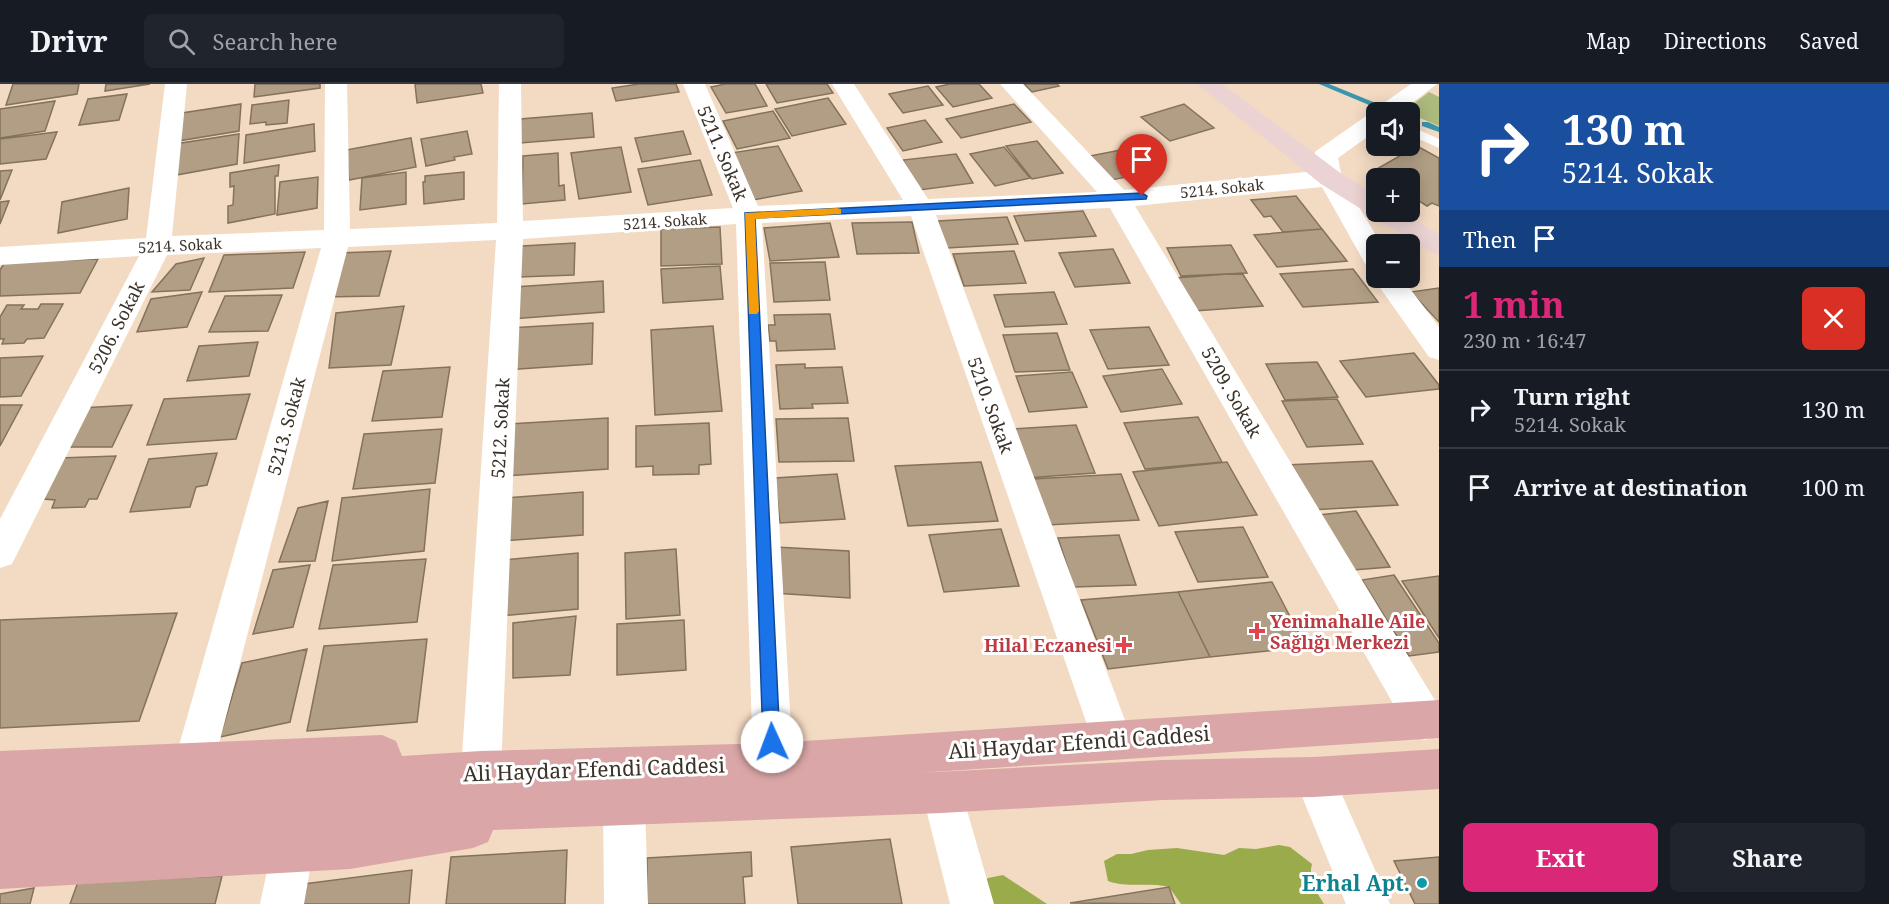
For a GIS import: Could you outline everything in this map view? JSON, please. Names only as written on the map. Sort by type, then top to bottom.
[{"type":"main road","points":[[1208,84],[1330,178],[1366,200]]},
{"type":"main road","points":[[1400,222],[1439,246]]},
{"type":"main road","name":"Ali Haydar Efendi Caddesi","points":[[0,800],[481,771],[773,763],[1432,720]]},
{"type":"main road","points":[[0,771],[387,755],[428,759],[481,771]]},
{"type":"main road","name":"Ali Haydar Efendi Caddesi","points":[[0,836],[624,802],[942,793],[1163,780],[1314,777],[1439,769]]},
{"type":"main road","points":[[0,868],[350,848],[507,821],[564,805]]},
{"type":"street","name":"5206. Sokak","points":[[0,553],[158,246],[176,84]]},
{"type":"street","name":"5213. Sokak","points":[[194,763],[337,238],[336,84]]},
{"type":"street","name":"5212. Sokak","points":[[481,771],[510,231],[510,84]]},
{"type":"street","name":"5211. Sokak","points":[[694,84],[749,215],[773,763]]},
{"type":"street","name":"5210. Sokak","points":[[843,84],[921,208],[1112,740]]},
{"type":"street","name":"5209. Sokak","points":[[1011,84],[1118,199],[1432,720]]},
{"type":"street","points":[[1400,102],[1426,84]]},
{"type":"street","points":[[1366,127],[1325,156],[1330,178],[1366,241]]},
{"type":"street","name":"5214. Sokak","points":[[0,256],[158,246],[510,231],[749,215],[1118,199],[1330,178]]},
{"type":"street","points":[[1395,288],[1439,349]]},
{"type":"street","points":[[1314,777],[1368,904]]},
{"type":"street","points":[[942,793],[972,904]]},
{"type":"street","points":[[624,802],[626,904]]},
{"type":"street","points":[[282,904],[292,852]]},
{"type":"lane","points":[[1420,135],[1439,144]]},
{"type":"green space","points":[[1429,92],[1439,97],[1439,126],[1420,118],[1420,102],[1416,102]]},
{"type":"green space","points":[[1279,845],[1290,847],[1312,864],[1312,880],[1324,904],[1181,904],[1169,887],[1108,881],[1104,861],[1117,854],[1148,850],[1177,848],[1224,855],[1239,848],[1256,849]]},
{"type":"green space","points":[[1003,875],[1047,904],[974,904],[976,886],[988,878]]},
{"type":"building","points":[[13,84],[79,84],[77,94],[6,105]]},
{"type":"building","points":[[106,84],[150,84],[105,91]]},
{"type":"building","points":[[255,84],[320,84],[320,88],[254,97]]},
{"type":"building","points":[[415,84],[481,84],[483,93],[417,103]]},
{"type":"building","points":[[639,84],[676,84],[679,92],[616,101],[612,88]]},
{"type":"building","points":[[725,84],[755,84],[767,106],[726,113],[711,87]]},
{"type":"building","points":[[766,84],[827,84],[833,93],[777,103]]},
{"type":"building","points":[[950,84],[979,84],[992,98],[953,107],[936,87]]},
{"type":"building","points":[[1024,84],[1057,84],[1059,86],[1032,92]]},
{"type":"building","points":[[928,86],[943,105],[903,113],[889,94]]},
{"type":"building","points":[[127,94],[119,120],[79,125],[88,99]]},
{"type":"building","points":[[828,98],[846,124],[792,136],[775,109]]},
{"type":"building","points":[[289,100],[287,123],[250,124],[252,105]]},
{"type":"building","points":[[55,101],[45,131],[0,138],[0,109]]},
{"type":"building","points":[[241,104],[239,131],[178,141],[182,113]]},
{"type":"building","points":[[1014,104],[1031,122],[961,138],[946,119]]},
{"type":"building","points":[[1184,104],[1214,128],[1170,141],[1141,117]]},
{"type":"building","points":[[773,111],[790,138],[737,149],[723,121]]},
{"type":"building","points":[[592,113],[594,137],[520,143],[520,119]]},
{"type":"building","points":[[925,120],[942,142],[903,151],[887,128]]},
{"type":"building","points":[[314,124],[315,151],[244,163],[246,135]]},
{"type":"building","points":[[467,131],[472,154],[426,166],[421,139]]},
{"type":"building","points":[[683,131],[691,154],[642,162],[635,138]]},
{"type":"building","points":[[57,132],[46,159],[0,164],[0,139]]},
{"type":"building","points":[[239,134],[237,164],[171,176],[175,144]]},
{"type":"building","points":[[411,138],[416,167],[349,180],[346,150]]},
{"type":"building","points":[[1037,141],[1063,173],[1032,179],[1006,146]]},
{"type":"building","points":[[778,146],[802,191],[753,200],[731,153]]},
{"type":"building","points":[[621,147],[631,192],[579,199],[571,153]]},
{"type":"building","points":[[1004,147],[1030,178],[995,186],[970,154]]},
{"type":"building","points":[[1136,147],[1157,171],[1111,180],[1090,156]]},
{"type":"building","points":[[1420,148],[1439,158],[1439,206],[1432,203],[1427,206],[1420,201],[1420,168],[1378,168],[1400,156],[1420,156]]},
{"type":"building","points":[[558,153],[559,186],[564,185],[565,200],[522,204],[523,156]]},
{"type":"building","points":[[956,154],[973,183],[919,190],[903,160]]},
{"type":"building","points":[[700,160],[712,195],[648,205],[638,169]]},
{"type":"building","points":[[279,165],[278,176],[275,176],[275,214],[228,223],[228,206],[233,205],[234,186],[230,187],[230,173]]},
{"type":"building","points":[[12,170],[0,200],[0,171]]},
{"type":"building","points":[[406,172],[406,204],[360,210],[362,178]]},
{"type":"building","points":[[464,172],[464,199],[424,204],[425,176]]},
{"type":"building","points":[[318,177],[317,208],[277,215],[280,182]]},
{"type":"building","points":[[129,188],[127,219],[58,233],[62,202]]},
{"type":"building","points":[[1296,196],[1322,229],[1283,232],[1271,216],[1264,217],[1251,200]]},
{"type":"building","points":[[9,201],[0,224],[0,202]]},
{"type":"building","points":[[1083,211],[1096,236],[1025,241],[1014,216]]},
{"type":"building","points":[[1007,217],[1018,244],[947,248],[938,221]]},
{"type":"building","points":[[912,222],[919,253],[857,254],[852,223]]},
{"type":"building","points":[[830,223],[839,257],[770,261],[764,228]]},
{"type":"building","points":[[720,227],[722,264],[661,266],[661,229]]},
{"type":"building","points":[[1322,229],[1347,261],[1277,267],[1254,235]]},
{"type":"building","points":[[575,243],[574,275],[519,277],[522,246]]},
{"type":"building","points":[[1231,245],[1247,273],[1181,276],[1167,248]]},
{"type":"building","points":[[1113,249],[1130,283],[1075,287],[1059,253]]},
{"type":"building","points":[[391,251],[379,296],[323,297],[338,253]]},
{"type":"building","points":[[1014,251],[1026,283],[964,286],[953,254]]},
{"type":"building","points":[[305,252],[293,288],[209,292],[224,255]]},
{"type":"building","points":[[204,258],[190,290],[152,292],[176,264]]},
{"type":"building","points":[[98,259],[80,293],[0,296],[0,270],[5,262]]},
{"type":"building","points":[[825,262],[830,300],[774,302],[770,263]]},
{"type":"building","points":[[720,266],[723,299],[663,303],[661,269]]},
{"type":"building","points":[[1353,269],[1378,302],[1303,307],[1280,274]]},
{"type":"building","points":[[1242,273],[1263,306],[1194,311],[1175,278]]},
{"type":"building","points":[[603,281],[604,312],[511,319],[514,287]]},
{"type":"building","points":[[1439,288],[1439,322],[1411,292]]},
{"type":"building","points":[[202,292],[187,327],[137,332],[151,299]]},
{"type":"building","points":[[1054,292],[1067,324],[1005,327],[994,295]]},
{"type":"building","points":[[282,295],[268,331],[209,332],[225,296]]},
{"type":"building","points":[[41,304],[63,304],[44,338],[27,339],[24,343],[2,344],[4,339],[0,339],[0,317],[7,305],[24,305],[21,309],[38,309]]},
{"type":"building","points":[[404,306],[391,365],[329,368],[336,313]]},
{"type":"building","points":[[830,314],[835,349],[777,351],[776,341],[770,341],[768,325],[775,325],[774,315]]},
{"type":"building","points":[[593,323],[592,364],[504,370],[508,328]]},
{"type":"building","points":[[713,326],[722,411],[655,415],[651,330]]},
{"type":"building","points":[[1149,327],[1169,365],[1108,369],[1090,330]]},
{"type":"building","points":[[1057,333],[1070,370],[1015,372],[1003,335]]},
{"type":"building","points":[[258,342],[249,376],[187,381],[199,346]]},
{"type":"building","points":[[1414,353],[1439,385],[1439,389],[1366,397],[1340,361]]},
{"type":"building","points":[[43,356],[21,396],[0,397],[0,358]]},
{"type":"building","points":[[1317,362],[1338,397],[1285,400],[1266,364]]},
{"type":"building","points":[[805,364],[805,368],[842,367],[848,403],[812,404],[813,408],[780,409],[776,365]]},
{"type":"building","points":[[450,367],[442,417],[372,421],[383,371]]},
{"type":"building","points":[[1162,369],[1182,404],[1121,412],[1103,376]]},
{"type":"building","points":[[1072,372],[1087,407],[1029,412],[1016,376]]},
{"type":"building","points":[[250,394],[236,439],[147,445],[164,399]]},
{"type":"building","points":[[1337,399],[1363,444],[1307,447],[1282,401]]},
{"type":"building","points":[[0,405],[22,405],[0,446]]},
{"type":"building","points":[[132,405],[112,447],[65,447],[80,408]]},
{"type":"building","points":[[1198,417],[1222,462],[1145,469],[1124,423]]},
{"type":"building","points":[[608,418],[608,469],[505,476],[508,424]]},
{"type":"building","points":[[848,418],[854,461],[779,462],[776,419]]},
{"type":"building","points":[[709,423],[711,464],[699,465],[699,474],[653,475],[653,466],[636,467],[636,426]]},
{"type":"building","points":[[1076,425],[1095,473],[1025,478],[1010,429]]},
{"type":"building","points":[[442,429],[435,483],[353,489],[364,434]]},
{"type":"building","points":[[217,453],[207,485],[196,487],[190,507],[130,512],[149,459]]},
{"type":"building","points":[[116,456],[97,499],[89,499],[85,507],[52,508],[55,500],[44,499],[59,458]]},
{"type":"building","points":[[1372,461],[1398,505],[1310,510],[1286,465]]},
{"type":"building","points":[[981,462],[998,521],[908,526],[895,466]]},
{"type":"building","points":[[1227,462],[1257,515],[1159,526],[1133,472]]},
{"type":"building","points":[[837,474],[845,519],[780,523],[775,478]]},
{"type":"building","points":[[1121,474],[1139,520],[1047,525],[1032,479]]},
{"type":"building","points":[[430,489],[424,551],[332,561],[342,498]]},
{"type":"building","points":[[583,492],[583,535],[502,541],[505,498]]},
{"type":"building","points":[[328,501],[315,561],[279,562],[298,508]]},
{"type":"building","points":[[1356,511],[1390,567],[1340,571],[1309,516]]},
{"type":"building","points":[[1243,527],[1268,577],[1198,582],[1175,532]]},
{"type":"building","points":[[1001,529],[1019,586],[944,592],[929,535]]},
{"type":"building","points":[[1119,535],[1136,585],[1074,587],[1058,538]]},
{"type":"building","points":[[775,547],[849,551],[850,598],[773,593]]},
{"type":"building","points":[[676,549],[680,615],[626,619],[625,553]]},
{"type":"building","points":[[578,553],[578,609],[499,616],[502,560]]},
{"type":"building","points":[[426,559],[417,622],[319,629],[333,565]]},
{"type":"building","points":[[310,565],[293,627],[253,634],[273,570]]},
{"type":"building","points":[[1394,575],[1439,643],[1439,652],[1409,656],[1362,580]]},
{"type":"building","points":[[1439,576],[1439,638],[1402,581]]},
{"type":"building","points":[[1272,582],[1306,647],[1210,657],[1178,592]]},
{"type":"building","points":[[1178,592],[1210,657],[1108,669],[1081,600]]},
{"type":"building","points":[[177,613],[139,721],[0,728],[0,620]]},
{"type":"building","points":[[576,616],[570,675],[513,678],[513,623]]},
{"type":"building","points":[[684,620],[686,670],[617,675],[617,624]]},
{"type":"building","points":[[427,639],[417,722],[307,731],[324,646]]},
{"type":"building","points":[[307,649],[290,722],[220,737],[242,663]]},
{"type":"building","points":[[890,839],[902,904],[798,904],[791,847]]},
{"type":"building","points":[[567,850],[565,904],[446,904],[451,857]]},
{"type":"building","points":[[751,852],[752,876],[743,877],[745,904],[647,904],[647,858]]},
{"type":"building","name":"Erhal Apt.","points":[[1439,857],[1439,904],[1415,904],[1394,861]]},
{"type":"building","points":[[412,870],[409,904],[285,904],[288,886]]},
{"type":"building","points":[[222,876],[215,904],[70,904],[78,882]]},
{"type":"building","points":[[1169,887],[1175,904],[1070,903]]},
{"type":"building","points":[[34,888],[30,904],[0,904],[0,894]]},
{"type":"waterway","points":[[1323,84],[1369,102]]},
{"type":"waterway","points":[[1425,124],[1439,130]]},
{"type":"slow traffic","points":[[753,311],[749,215],[837,212]]},
{"type":"place","name":"Yenimahalle Aile Sağlığı Merkezi","points":[[1257,631]]},
{"type":"place","name":"Hilal Eczanesi","points":[[1124,645]]},
{"type":"place","name":"Erhal Apt.","points":[[1422,883]]},
{"type":"route","points":[[772,742],[749,215],[1118,199],[1142,196]]}]
